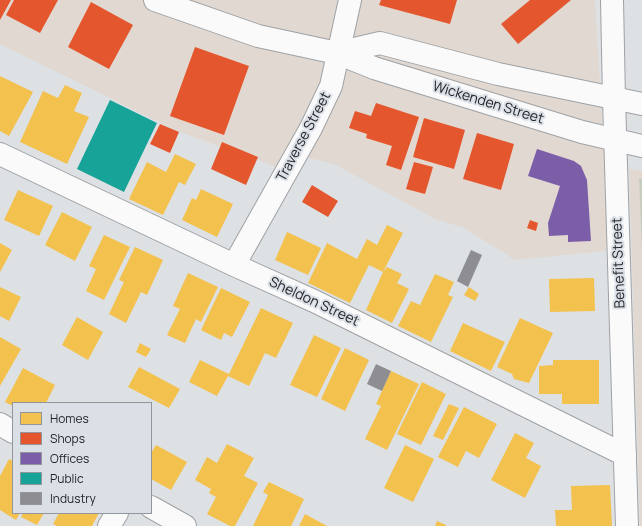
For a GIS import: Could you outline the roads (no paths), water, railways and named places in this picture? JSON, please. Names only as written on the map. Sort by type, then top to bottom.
[{"type":"street","name":"Wickenden Street","points":[[155,0],[258,36],[337,53],[374,68],[582,132],[642,146]]},
{"type":"street","name":"Traverse Street","points":[[234,265],[311,128],[331,86],[337,53],[350,0]]},
{"type":"street","name":"Benefit Street","points":[[612,0],[627,526]]},
{"type":"street","name":"Wickenden Street","points":[[337,53],[380,43],[498,74],[642,104]]},
{"type":"street","name":"Sheldon Street","points":[[0,154],[234,265],[314,300],[625,454]]},
{"type":"street","points":[[0,424],[12,431]]},
{"type":"street","points":[[152,508],[185,526]]},
{"type":"street","points":[[109,526],[116,514]]}]
